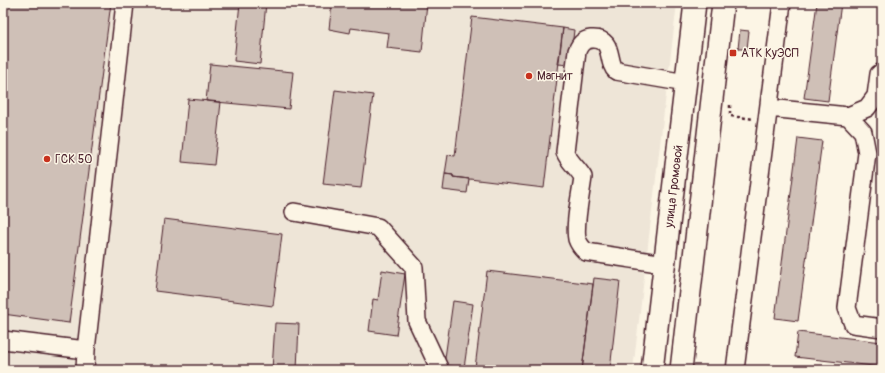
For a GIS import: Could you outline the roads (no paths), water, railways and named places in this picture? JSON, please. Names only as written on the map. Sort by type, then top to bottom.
[{"type":"main road","name":"улица Громовой","points":[[652,370],[695,3]]},
{"type":"main road","points":[[681,370],[723,3]]},
{"type":"lane","points":[[85,370],[125,3]]},
{"type":"lane","points":[[735,370],[782,3]]},
{"type":"lane","points":[[665,264],[586,252],[581,247],[578,240],[577,231],[583,177],[579,170],[568,160],[565,152],[577,51],[580,44],[584,41],[596,39],[606,45],[610,50],[612,67],[616,71],[686,83]]},
{"type":"lane","points":[[769,108],[848,116],[867,108],[876,96],[879,74],[882,72]]},
{"type":"lane","points":[[848,116],[863,132],[867,153],[847,308],[853,324],[882,328]]},
{"type":"lane","points":[[294,212],[378,227],[414,268],[417,321],[440,370]]},
{"type":"lane","points":[[3,340],[86,350]]},
{"type":"lane","points":[[684,340],[690,370]]},
{"type":"place","name":"АТК КуЭСП","points":[[733,53]]},
{"type":"place","name":"Магнит","points":[[529,76]]},
{"type":"place","name":"ГСК 50","points":[[47,159]]}]
